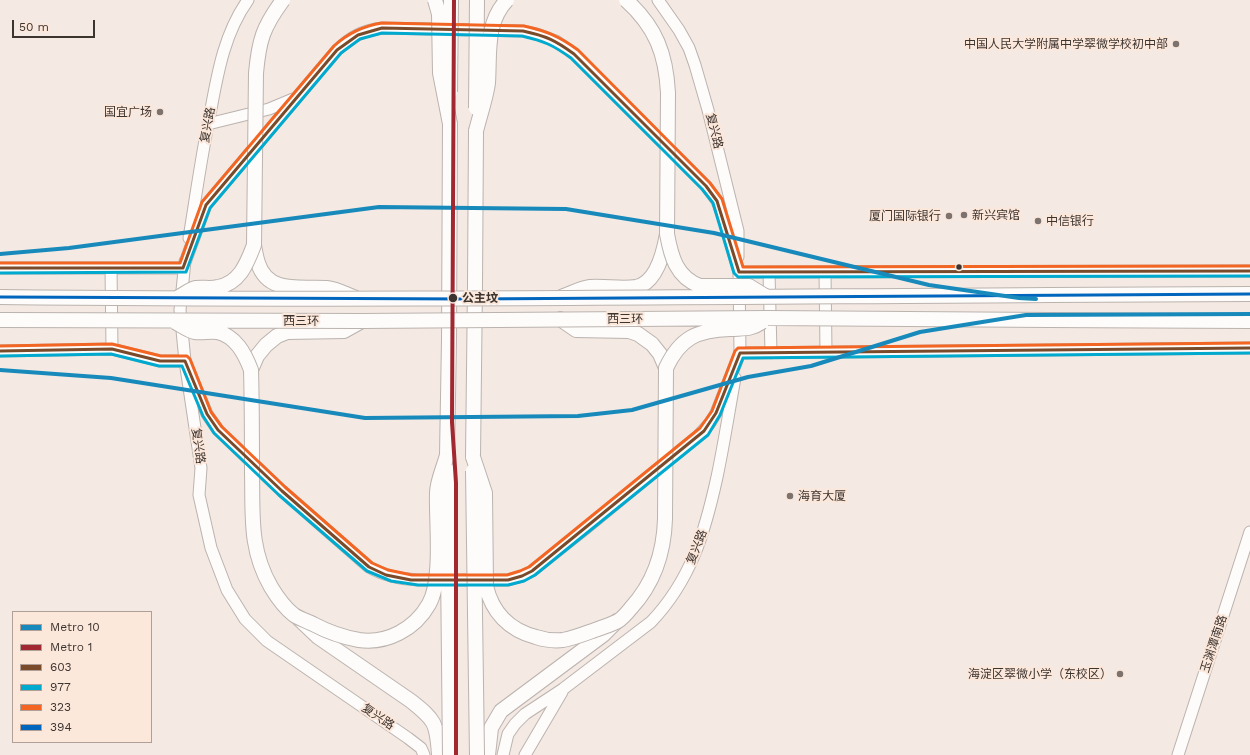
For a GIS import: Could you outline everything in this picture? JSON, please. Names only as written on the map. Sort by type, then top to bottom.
[{"type":"highway","points":[[283,0],[266,25],[261,38],[256,73],[254,245],[258,264],[262,272],[275,284],[283,287],[329,288],[360,299]]},
{"type":"highway","points":[[436,0],[439,14],[440,73],[450,124]]},
{"type":"highway","points":[[450,755],[447,455],[451,0]]},
{"type":"highway","points":[[477,0],[473,457],[477,755]]},
{"type":"highway","points":[[476,131],[488,84],[489,39],[497,14],[507,0]]},
{"type":"highway","points":[[626,0],[651,29],[661,51],[667,73],[667,234],[671,254],[675,264],[680,272],[695,284],[705,286],[749,286],[767,297]]},
{"type":"highway","points":[[557,299],[589,287],[637,287],[646,282],[654,273],[661,261],[667,234]]},
{"type":"highway","points":[[174,299],[196,288],[217,287],[227,284],[238,276],[247,264],[254,245]]},
{"type":"highway","name":"西三环","points":[[0,297],[174,299],[557,299],[1250,294]]},
{"type":"highway","points":[[666,368],[672,355],[683,343],[701,332],[715,329],[753,328],[768,318]]},
{"type":"highway","name":"西三环","points":[[0,320],[362,321],[768,318],[1250,321]]},
{"type":"highway","points":[[488,755],[491,728],[501,711],[603,635],[635,604],[644,592],[657,568],[663,544],[665,519],[666,368],[660,354],[652,344],[638,334],[629,331],[576,330],[560,319]]},
{"type":"highway","points":[[171,321],[194,332],[216,332],[225,334],[241,348],[251,370],[253,531],[255,546],[262,571],[275,594],[294,615],[318,637],[424,711],[436,727],[438,734],[439,755]]},
{"type":"highway","points":[[251,370],[258,356],[266,345],[278,336],[287,332],[344,331],[362,321]]},
{"type":"highway","points":[[294,615],[332,634],[363,640],[377,640],[389,637],[410,627],[421,616],[430,603],[434,588],[436,570],[437,491],[447,455]]},
{"type":"highway","points":[[473,457],[485,493],[486,586],[489,597],[499,615],[507,623],[523,633],[551,640],[562,640],[577,637],[617,621]]},
{"type":"street","name":"复兴路","points":[[248,0],[234,22],[221,59],[208,124],[184,268],[180,310],[185,361],[201,468],[199,495],[211,548],[231,596],[245,619],[267,641],[408,738],[421,748],[424,755]]},
{"type":"street","name":"复兴路","points":[[502,755],[508,734],[525,714],[563,689],[651,622],[663,610],[684,578],[693,561],[706,526],[740,353],[738,231],[698,73],[689,48],[680,30],[658,0]]},
{"type":"street","points":[[0,268],[184,268],[206,205],[337,50],[356,35],[367,30],[382,28],[512,30],[538,34],[556,41],[574,54],[706,186],[721,212],[739,272],[1250,271]]},
{"type":"street","points":[[208,124],[269,109],[295,98]]},
{"type":"street","points":[[111,268],[112,349]]},
{"type":"street","points":[[769,272],[771,353]]},
{"type":"street","points":[[825,272],[826,352]]},
{"type":"street","points":[[0,351],[112,349],[160,362],[185,361],[208,414],[218,430],[282,491],[369,567],[388,575],[406,579],[508,580],[532,571],[704,431],[716,413],[740,353],[1250,348]]},
{"type":"street","name":"玉渊潭南路","points":[[1178,755],[1250,532]]},
{"type":"street","name":"复兴路","points":[[525,755],[563,689]]},
{"type":"metro line","name":"1","points":[[454,0],[452,422],[456,483],[456,755]]},
{"type":"metro line","name":"10","points":[[0,254],[69,248],[379,207],[566,209],[714,233],[929,285],[1019,298],[1036,299]]},
{"type":"metro line","name":"10","points":[[0,370],[111,378],[365,418],[578,416],[632,410],[748,377],[811,366],[920,332],[1026,315],[1250,314]]},
{"type":"transit line","name":"323","points":[[0,263],[180,263],[202,202],[334,46],[345,37],[356,31],[368,26],[382,23],[524,26],[552,35],[571,45],[578,50],[710,183],[722,199],[743,267],[1250,266]]},
{"type":"transit line","name":"603","points":[[0,268],[183,268],[206,205],[337,50],[358,35],[382,28],[523,31],[550,39],[567,49],[574,54],[706,186],[717,201],[739,272],[1250,271]]},
{"type":"transit line","name":"977","points":[[0,273],[186,272],[210,208],[341,53],[360,39],[382,33],[522,36],[548,44],[571,58],[702,189],[713,203],[734,273],[738,277],[1250,276]]},
{"type":"transit line","name":"394","points":[[0,297],[469,299],[1250,294]]},
{"type":"transit line","name":"323","points":[[0,346],[112,344],[161,356],[187,356],[190,359],[211,412],[222,427],[285,487],[372,563],[388,570],[412,575],[507,575],[529,567],[700,428],[712,411],[735,351],[738,348],[1250,343]]},
{"type":"transit line","name":"603","points":[[0,351],[112,349],[160,361],[185,361],[207,414],[218,430],[282,491],[369,567],[386,575],[411,580],[508,580],[532,571],[704,431],[716,413],[740,353],[1250,348]]},
{"type":"transit line","name":"977","points":[[0,356],[111,354],[159,366],[182,366],[203,416],[214,433],[279,495],[367,571],[391,581],[418,585],[508,585],[524,581],[535,575],[708,435],[720,415],[743,358],[1250,353]]},
{"type":"place","name":"中国人民大学附属中学翠微学校初中部","points":[[1176,44]]},
{"type":"place","name":"国宜广场","points":[[160,112]]},
{"type":"place","name":"新兴宾馆","points":[[964,215]]},
{"type":"place","name":"厦门国际银行","points":[[949,216]]},
{"type":"place","name":"中信银行","points":[[1038,221]]},
{"type":"place","name":"公主坟","points":[[453,298]]},
{"type":"place","name":"海育大厦","points":[[790,496]]},
{"type":"place","name":"海淀区翠微小学（东校区）","points":[[1120,674]]}]
